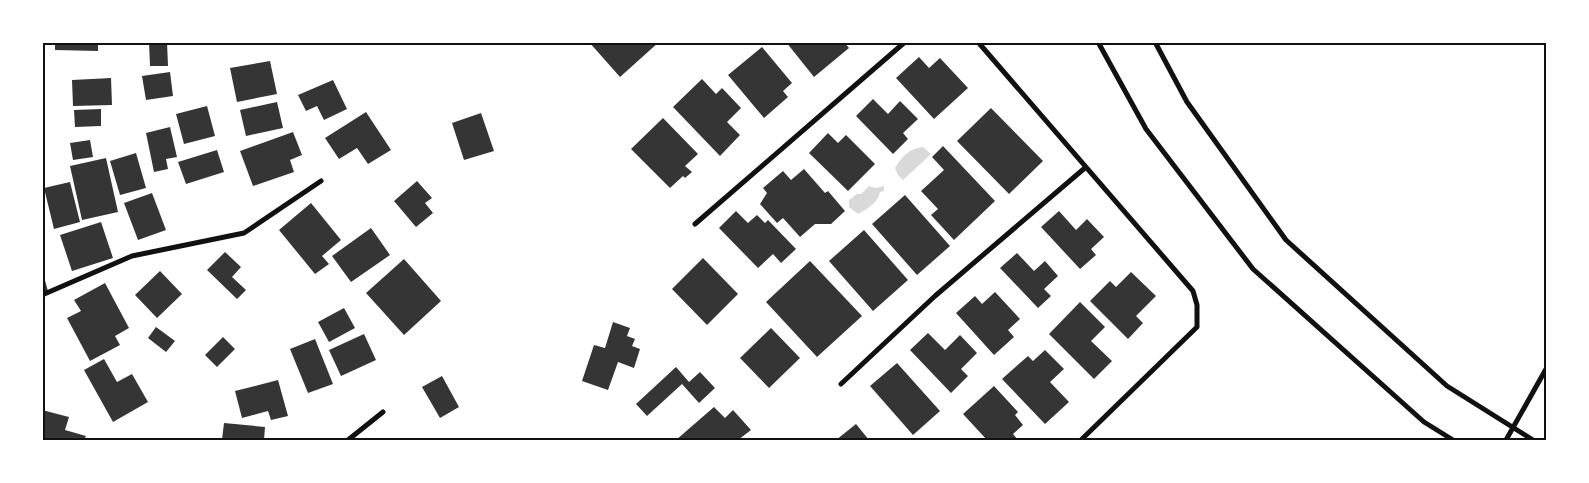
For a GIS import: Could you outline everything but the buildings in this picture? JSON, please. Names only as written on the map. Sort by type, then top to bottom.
[{"type":"street","points":[[695,224],[905,42]]},
{"type":"street","points":[[978,42],[1193,291],[1198,305],[1197,327],[1082,440]]},
{"type":"street","points":[[1098,42],[1146,130],[1254,269],[1424,422],[1453,440]]},
{"type":"street","points":[[1155,42],[1187,102],[1286,240],[1447,386],[1534,440]]},
{"type":"street","points":[[841,384],[935,296],[1086,167]]},
{"type":"street","points":[[42,295],[132,256],[244,233],[321,181]]},
{"type":"street","points":[[1506,440],[1546,368]]},
{"type":"street","points":[[348,440],[384,412]]},
{"type":"shaded area","points":[[923,147],[931,154],[903,180],[895,168],[906,154],[914,149]]},
{"type":"shaded area","points":[[869,186],[876,188],[884,186],[884,191],[880,192],[872,205],[858,214],[849,207],[849,200],[857,194],[861,194]]}]
